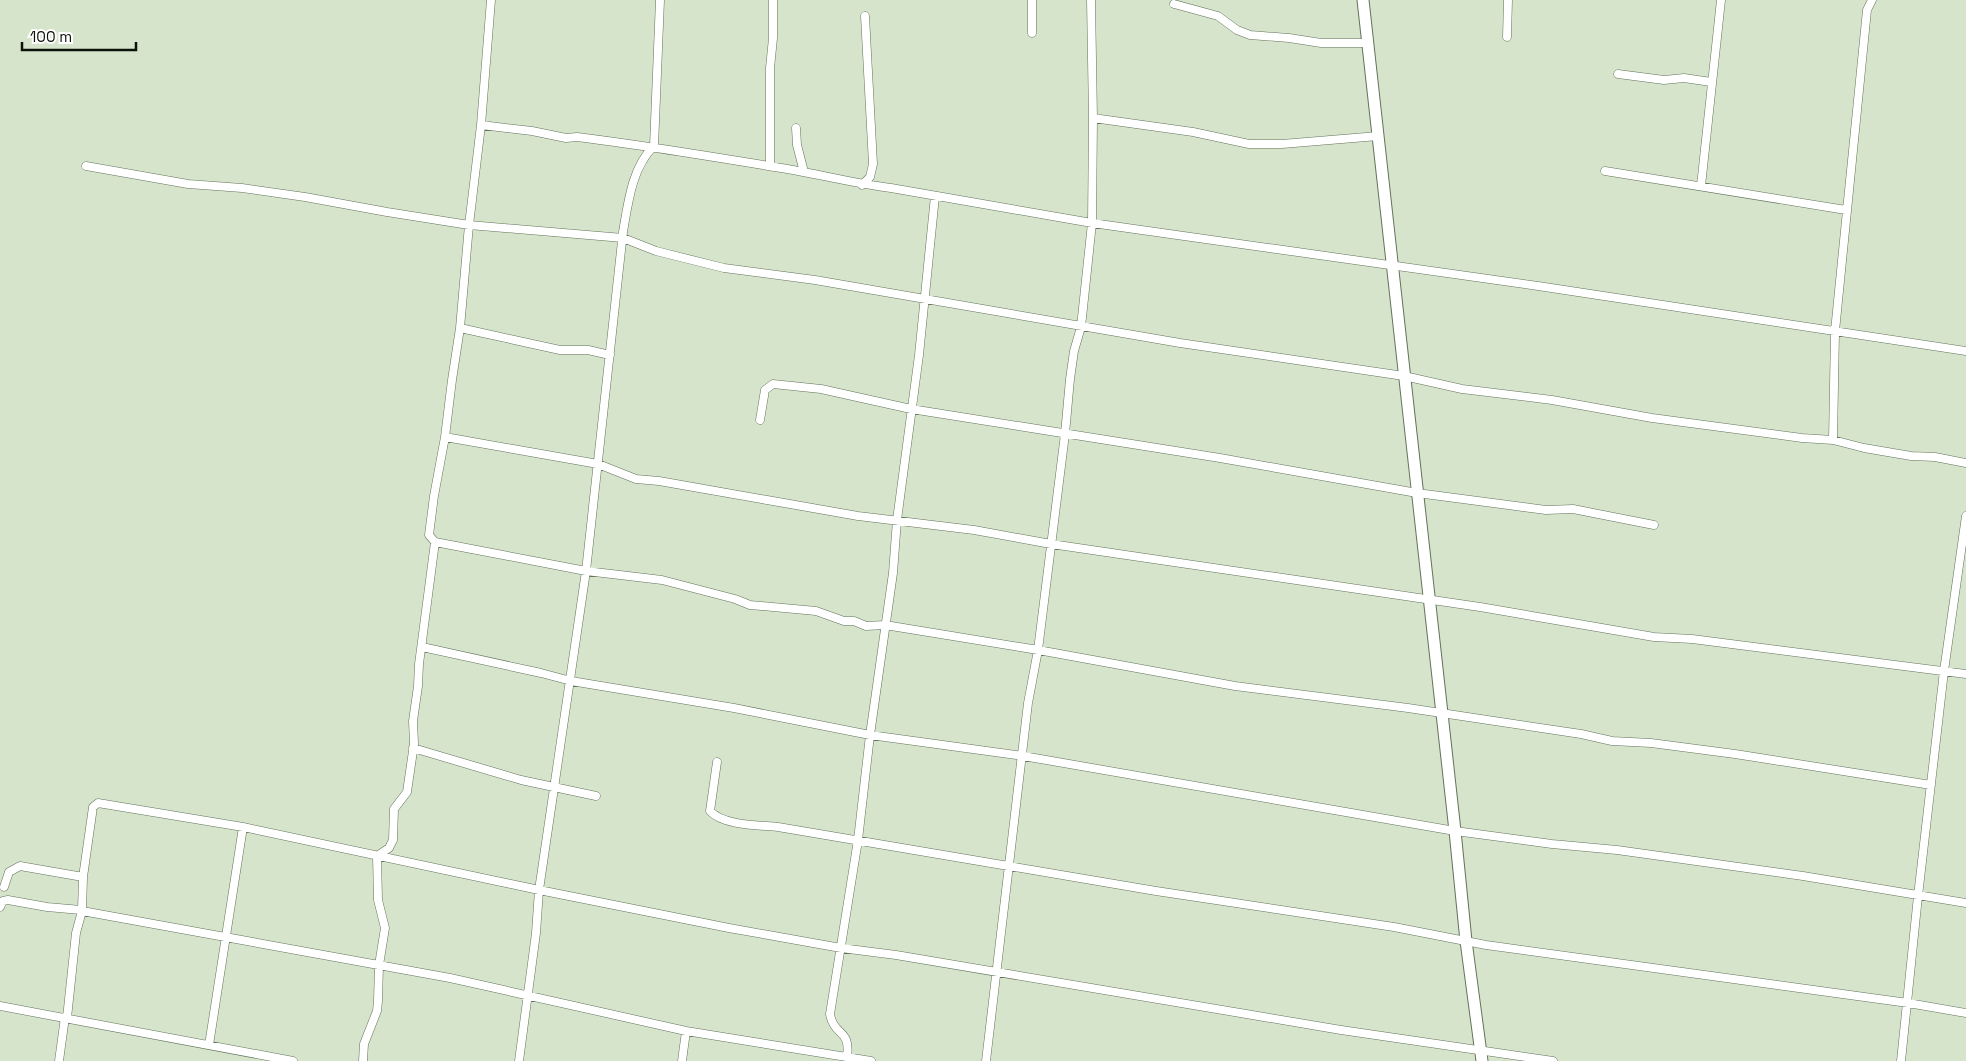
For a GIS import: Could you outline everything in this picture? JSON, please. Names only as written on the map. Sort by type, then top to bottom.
[{"type":"street","points":[[491,0],[481,125],[469,225],[460,328],[429,535],[435,542],[586,571],[662,580],[735,599],[750,605],[816,612],[832,618],[849,622],[854,621],[866,626],[885,626],[1038,650],[1235,686],[1582,734],[1612,741],[1651,743],[1734,754],[1931,785]]},
{"type":"street","points":[[519,1061],[540,890],[586,571],[629,196],[644,159],[654,146],[660,0]]},
{"type":"street","points":[[770,166],[770,68],[773,38],[773,0]]},
{"type":"street","points":[[1032,0],[1032,33]]},
{"type":"street","points":[[986,1061],[1028,703],[1038,650],[1070,379],[1074,351],[1081,327],[1092,223],[1091,0]]},
{"type":"street","points":[[1363,0],[1466,941],[1481,1056]]},
{"type":"street","points":[[1507,37],[1508,0]]},
{"type":"street","points":[[1701,186],[1721,0]]},
{"type":"street","points":[[1833,440],[1835,331],[1867,10],[1872,0]]},
{"type":"street","points":[[1174,4],[1218,16],[1237,30],[1250,35],[1321,43],[1367,43]]},
{"type":"street","points":[[862,185],[870,177],[873,164],[865,16]]},
{"type":"street","points":[[1618,74],[1664,80],[1684,78],[1712,82]]},
{"type":"street","points":[[1093,118],[1193,132],[1249,144],[1282,144],[1378,136]]},
{"type":"street","points":[[481,125],[532,131],[566,138],[654,146],[804,172],[862,185],[1092,223],[1966,351]]},
{"type":"street","points":[[796,128],[797,145],[804,172]]},
{"type":"street","points":[[86,166],[188,184],[287,194],[469,225],[623,238],[674,256],[724,268],[815,280],[1081,327],[1404,376],[1462,388],[1552,400],[1652,418],[1802,438],[1833,440],[1864,448],[1966,463]]},
{"type":"street","points":[[1605,171],[1846,210]]},
{"type":"street","points":[[847,1057],[848,1046],[846,1037],[832,1024],[830,1014],[858,840],[870,735],[893,573],[897,520],[919,355],[935,196]]},
{"type":"street","points":[[460,328],[560,350],[588,350],[610,355]]},
{"type":"street","points":[[760,420],[765,390],[773,384],[821,389],[911,409],[1220,458],[1417,493],[1546,510],[1574,509],[1654,525]]},
{"type":"street","points":[[445,437],[598,464],[636,479],[659,481],[858,516],[974,530],[1051,544],[1537,616],[1654,637],[1692,639],[1966,674]]},
{"type":"street","points":[[1902,1061],[1918,896],[1944,671],[1962,570],[1966,516]]},
{"type":"street","points":[[377,856],[387,851],[391,844],[394,809],[408,792],[420,655],[435,542]]},
{"type":"street","points":[[422,647],[542,673],[570,681],[734,708],[870,735],[1023,756],[1455,831],[1552,844],[1626,851],[1803,876],[1966,904]]},
{"type":"street","points":[[413,748],[521,780],[596,796]]},
{"type":"street","points":[[717,762],[710,811],[719,819],[858,840],[963,860],[1384,926],[1466,941],[1908,1003],[1966,1013]]},
{"type":"street","points":[[59,1061],[76,933],[81,910],[83,878],[93,807],[98,804],[243,827],[540,890],[841,948],[896,955],[1341,1030],[1481,1056],[1553,1061]]},
{"type":"street","points":[[209,1045],[243,827]]},
{"type":"street","points":[[363,1061],[364,1044],[377,1011],[379,965],[385,928],[378,900],[377,856]]},
{"type":"street","points":[[4,887],[9,872],[20,866],[83,878]]},
{"type":"street","points":[[0,908],[3,901],[8,900],[48,907],[81,910],[450,978],[686,1031],[824,1057],[847,1057],[871,1061]]},
{"type":"street","points":[[0,1006],[293,1061]]},
{"type":"street","points":[[682,1061],[686,1031]]}]
